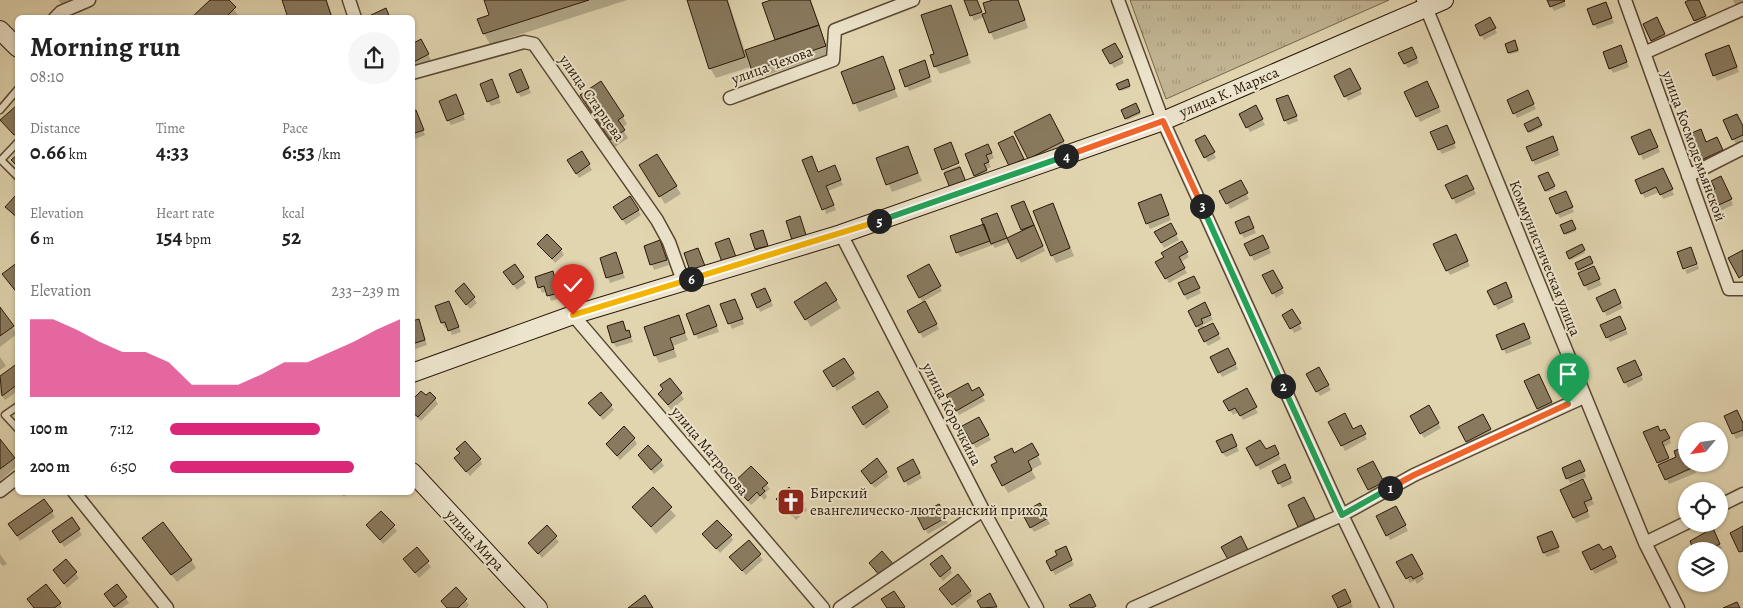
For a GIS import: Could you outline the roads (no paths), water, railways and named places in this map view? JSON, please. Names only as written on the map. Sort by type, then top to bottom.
[{"type":"main road","name":"улица К. Маркса","points":[[415,372],[573,315],[841,234],[1163,121],[1425,4],[1444,0]]},
{"type":"main road","points":[[0,30],[15,45]]},
{"type":"main road","name":"улица Мира","points":[[415,475],[538,608]]},
{"type":"street","points":[[58,15],[89,0]]},
{"type":"street","points":[[349,0],[354,15]]},
{"type":"street","name":"улица Чехова","points":[[730,98],[833,60],[835,30],[913,0]]},
{"type":"street","points":[[1118,0],[1163,121],[1342,515],[1387,608]]},
{"type":"street","name":"улица Космодемьянской","points":[[1625,0],[1729,289],[1743,289]]},
{"type":"street","name":"Коммунистическая улица","points":[[1425,4],[1645,543],[1678,608]]},
{"type":"street","points":[[1644,53],[1743,9]]},
{"type":"street","name":"улица Старцева","points":[[415,72],[524,42],[534,44],[656,220],[669,242],[683,281]]},
{"type":"street","points":[[1688,176],[1743,148]]},
{"type":"street","name":"улица Корочкина","points":[[841,234],[983,510],[1037,608]]},
{"type":"street","name":"улица Матросова","points":[[573,315],[823,608]]},
{"type":"street","points":[[1133,608],[1342,515],[1414,475],[1584,397]]},
{"type":"street","points":[[0,491],[15,479]]},
{"type":"street","points":[[1728,502],[1743,494]]},
{"type":"street","points":[[76,495],[167,608]]},
{"type":"street","points":[[840,608],[983,510]]},
{"type":"street","points":[[1645,543],[1678,527]]},
{"type":"lane","points":[[0,110],[15,93]]},
{"type":"lane","points":[[15,145],[1,160],[15,174]]},
{"type":"lane","points":[[15,408],[5,415],[15,426]]},
{"type":"place","name":"Бирский евангелическо-лютеранский приход","points":[[791,502]]}]
